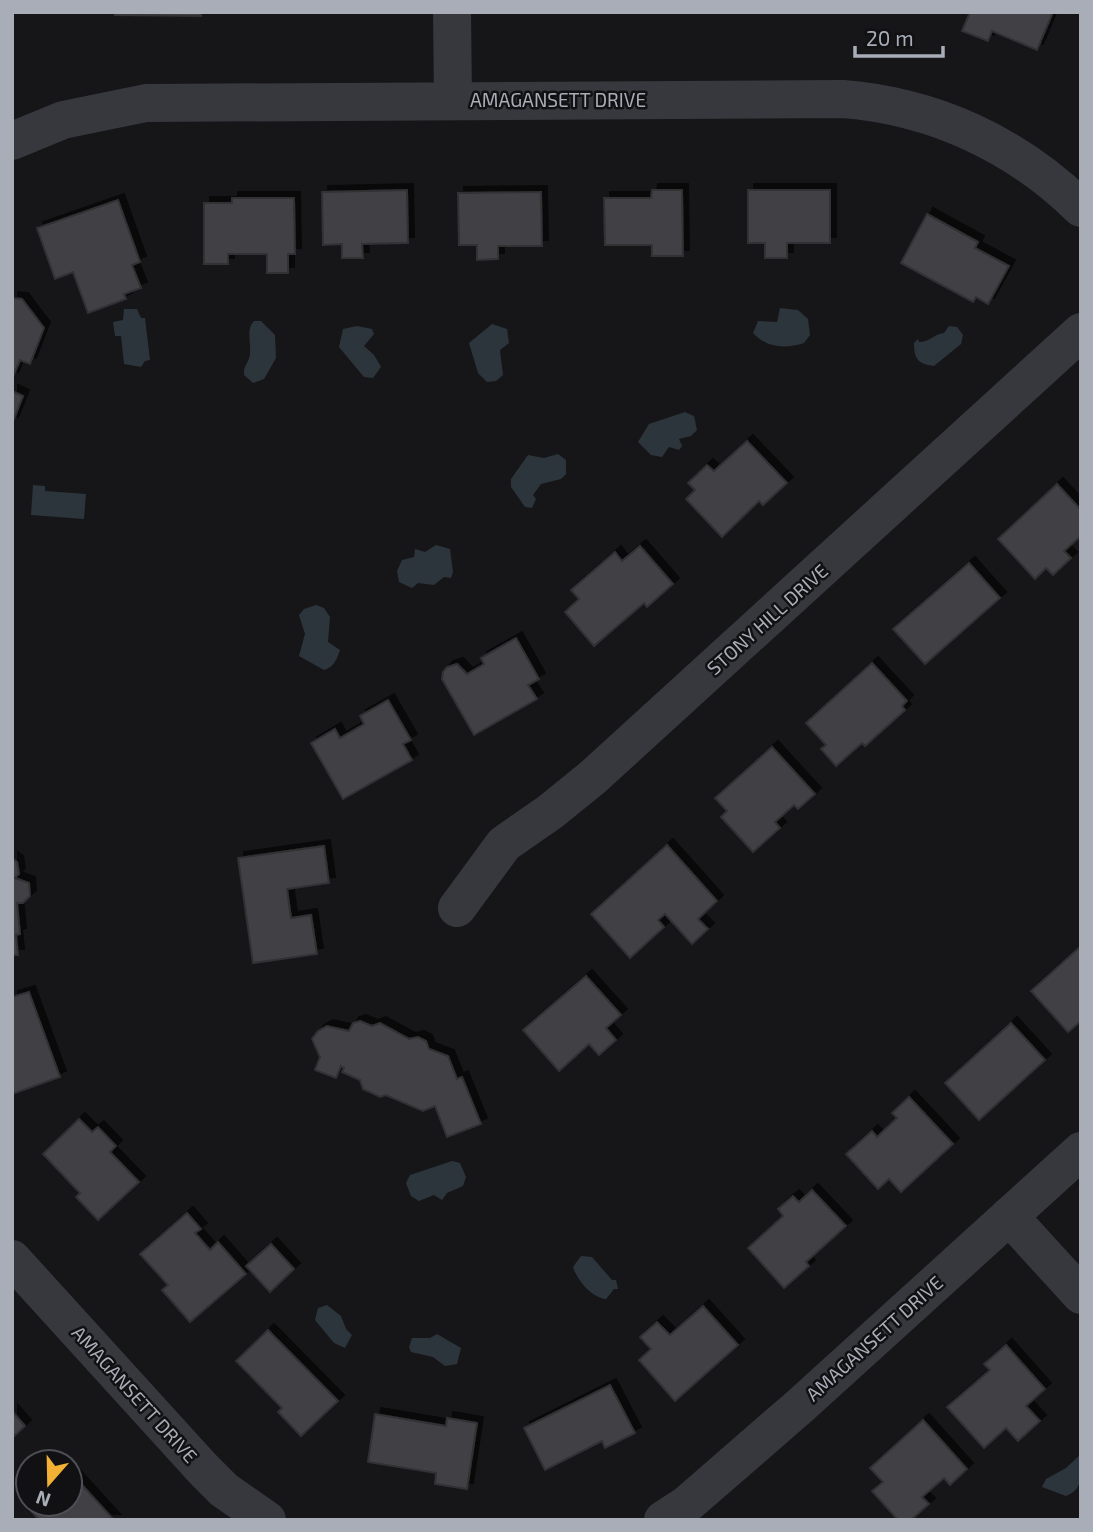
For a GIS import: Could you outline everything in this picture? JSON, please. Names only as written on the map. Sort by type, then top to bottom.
[{"type":"street","points":[[452,12],[453,99]]},
{"type":"street","name":"AMAGANSETT DRIVE","points":[[12,141],[63,120],[146,103],[828,98],[870,102],[942,118],[980,135],[1034,167],[1081,208]]},
{"type":"street","name":"STONY HILL DRIVE","points":[[457,908],[504,844],[592,778],[1081,332]]},
{"type":"street","name":"AMAGANSETT DRIVE","points":[[663,1520],[686,1506],[800,1406],[1081,1151]]},
{"type":"street","points":[[1009,1216],[1081,1295]]},
{"type":"street","name":"AMAGANSETT DRIVE","points":[[12,1259],[202,1469],[224,1490],[267,1520]]},
{"type":"shaded area","points":[[780,308],[798,310],[808,319],[810,335],[804,343],[777,346],[764,342],[753,333],[758,321],[777,322]]},
{"type":"shaded area","points":[[124,309],[137,309],[141,318],[145,318],[150,360],[145,361],[141,367],[124,364],[121,336],[115,336],[113,322],[123,320]]},
{"type":"shaded area","points":[[254,321],[261,321],[275,335],[276,358],[264,379],[253,383],[244,372],[250,356],[249,332]]},
{"type":"shaded area","points":[[492,324],[507,329],[509,343],[500,350],[503,375],[496,381],[487,382],[478,373],[469,343]]},
{"type":"shaded area","points":[[357,326],[372,329],[374,334],[364,346],[374,355],[381,367],[373,378],[364,377],[339,347],[343,329]]},
{"type":"shaded area","points":[[949,326],[957,327],[963,335],[961,344],[934,366],[921,362],[916,357],[914,343],[918,339],[923,342],[944,333]]},
{"type":"shaded area","points":[[685,412],[694,416],[697,430],[691,436],[679,439],[682,446],[679,450],[669,447],[662,457],[651,455],[638,442],[649,424]]},
{"type":"shaded area","points":[[558,454],[566,460],[566,474],[561,479],[541,484],[533,495],[536,499],[532,508],[525,507],[511,487],[511,479],[528,455],[544,458]]},
{"type":"shaded area","points":[[33,485],[45,486],[45,491],[86,494],[84,519],[31,515]]},
{"type":"shaded area","points":[[436,545],[450,549],[453,572],[451,578],[444,577],[434,585],[418,583],[412,588],[399,582],[397,571],[402,560],[414,557],[415,549],[425,552]]},
{"type":"shaded area","points":[[316,605],[324,608],[330,617],[328,642],[340,650],[333,665],[324,670],[299,656],[305,634],[299,615],[304,609]]},
{"type":"shaded area","points":[[452,1161],[460,1163],[466,1177],[463,1186],[447,1193],[442,1200],[434,1195],[419,1201],[411,1196],[406,1183],[410,1175]]},
{"type":"shaded area","points":[[581,1256],[592,1257],[612,1280],[616,1280],[618,1289],[614,1289],[606,1299],[590,1292],[578,1277],[573,1267]]},
{"type":"shaded area","points":[[327,1305],[341,1316],[346,1329],[352,1335],[345,1348],[334,1343],[315,1320],[318,1308]]},
{"type":"shaded area","points":[[437,1334],[461,1348],[457,1364],[445,1366],[433,1357],[411,1352],[409,1347],[412,1338],[430,1338]]},
{"type":"shaded area","points":[[1081,1454],[1081,1479],[1072,1493],[1066,1496],[1042,1487],[1046,1479],[1066,1468]]},
{"type":"building","points":[[115,12],[201,12],[201,16],[115,15]]},
{"type":"building","points":[[970,12],[1053,12],[1037,50],[992,31],[988,41],[962,31]]},
{"type":"building","points":[[407,190],[408,243],[362,244],[363,258],[342,258],[342,244],[323,245],[322,192]]},
{"type":"building","points":[[652,190],[682,190],[683,256],[652,256],[652,245],[605,245],[604,198],[651,198]]},
{"type":"building","points":[[748,190],[830,190],[830,243],[787,243],[787,258],[765,258],[765,243],[748,243]]},
{"type":"building","points":[[541,192],[542,246],[498,246],[498,259],[477,260],[477,245],[459,245],[458,193]]},
{"type":"building","points":[[232,198],[294,198],[295,254],[288,254],[288,273],[267,273],[267,254],[228,254],[228,264],[204,264],[204,203],[232,203]]},
{"type":"building","points":[[118,200],[140,262],[132,265],[141,288],[124,294],[126,299],[88,313],[73,272],[55,279],[37,228]]},
{"type":"building","points":[[927,214],[978,242],[975,248],[1009,266],[988,304],[976,297],[973,302],[901,263]]},
{"type":"building","points":[[12,298],[22,299],[44,328],[30,364],[20,360],[12,379]]},
{"type":"building","points":[[12,391],[23,396],[12,424]]},
{"type":"building","points":[[747,441],[787,483],[763,505],[759,501],[722,537],[686,499],[695,490],[688,483],[707,465],[714,471]]},
{"type":"building","points":[[1057,484],[1081,510],[1081,536],[1064,551],[1071,558],[1053,575],[1046,568],[1035,579],[998,539]]},
{"type":"building","points":[[640,546],[673,584],[647,607],[644,603],[594,646],[565,612],[579,599],[571,590],[615,552],[622,561]]},
{"type":"building","points":[[969,563],[1000,598],[925,664],[893,629]]},
{"type":"building","points":[[516,638],[539,679],[528,685],[537,699],[474,735],[442,679],[443,672],[447,667],[457,664],[467,674],[484,664],[481,658]]},
{"type":"building","points":[[872,663],[907,701],[902,706],[905,710],[865,746],[862,743],[836,766],[821,749],[826,745],[806,723]]},
{"type":"building","points":[[388,700],[411,740],[403,744],[412,760],[343,799],[311,743],[335,729],[340,738],[364,724],[360,716]]},
{"type":"building","points":[[772,747],[815,794],[798,809],[794,805],[775,822],[780,828],[753,852],[721,817],[727,811],[715,798]]},
{"type":"building","points":[[667,845],[717,901],[698,919],[708,929],[692,944],[665,914],[658,920],[664,927],[630,958],[591,914]]},
{"type":"building","points":[[324,846],[329,883],[287,889],[291,918],[311,915],[317,954],[253,963],[238,858]]},
{"type":"building","points":[[12,858],[17,862],[19,874],[15,878],[29,883],[30,896],[23,903],[17,903],[20,934],[16,935],[18,955],[12,955]]},
{"type":"building","points":[[1081,946],[1081,1021],[1068,1032],[1031,991]]},
{"type":"building","points":[[586,976],[621,1015],[606,1028],[616,1040],[599,1055],[589,1044],[559,1071],[523,1030]]},
{"type":"building","points":[[29,992],[60,1077],[12,1094],[12,997]]},
{"type":"building","points":[[360,1021],[372,1026],[380,1023],[409,1039],[418,1037],[426,1041],[429,1049],[448,1056],[457,1079],[462,1077],[481,1124],[447,1137],[435,1106],[423,1111],[386,1095],[380,1097],[363,1089],[360,1080],[342,1072],[344,1068],[341,1066],[336,1078],[315,1070],[320,1057],[312,1039],[318,1031],[327,1026],[349,1031],[353,1023]]},
{"type":"building","points":[[1011,1023],[1045,1060],[979,1120],[945,1083]]},
{"type":"building","points":[[909,1097],[953,1144],[901,1192],[889,1179],[878,1189],[846,1154],[872,1131],[877,1137],[897,1118],[892,1113]]},
{"type":"building","points":[[79,1119],[92,1132],[98,1127],[116,1146],[110,1152],[139,1182],[98,1220],[76,1197],[80,1193],[43,1154]]},
{"type":"building","points":[[812,1190],[846,1226],[806,1262],[809,1266],[784,1288],[748,1248],[783,1216],[778,1209],[793,1196],[799,1202]]},
{"type":"building","points":[[187,1213],[201,1229],[195,1233],[210,1250],[218,1242],[246,1274],[190,1322],[162,1290],[168,1285],[140,1254]]},
{"type":"building","points":[[271,1244],[294,1269],[270,1292],[246,1266]]},
{"type":"building","points":[[703,1306],[738,1345],[675,1401],[639,1360],[651,1349],[640,1337],[657,1322],[670,1335]]},
{"type":"building","points":[[268,1330],[338,1401],[301,1436],[278,1412],[282,1408],[236,1361]]},
{"type":"building","points":[[1006,1345],[1045,1389],[1026,1406],[1040,1421],[1018,1441],[1006,1428],[984,1448],[947,1407],[990,1370],[984,1364]]},
{"type":"building","points":[[610,1385],[635,1433],[605,1448],[602,1441],[545,1470],[524,1428]]},
{"type":"building","points":[[12,1411],[25,1426],[12,1438]]},
{"type":"building","points":[[375,1414],[446,1426],[447,1418],[477,1423],[467,1489],[435,1484],[436,1473],[368,1462]]},
{"type":"building","points":[[923,1420],[967,1469],[950,1485],[944,1478],[922,1497],[929,1504],[911,1520],[898,1520],[872,1491],[883,1482],[870,1468]]},
{"type":"building","points":[[84,1487],[114,1520],[37,1518],[84,1518]]}]
